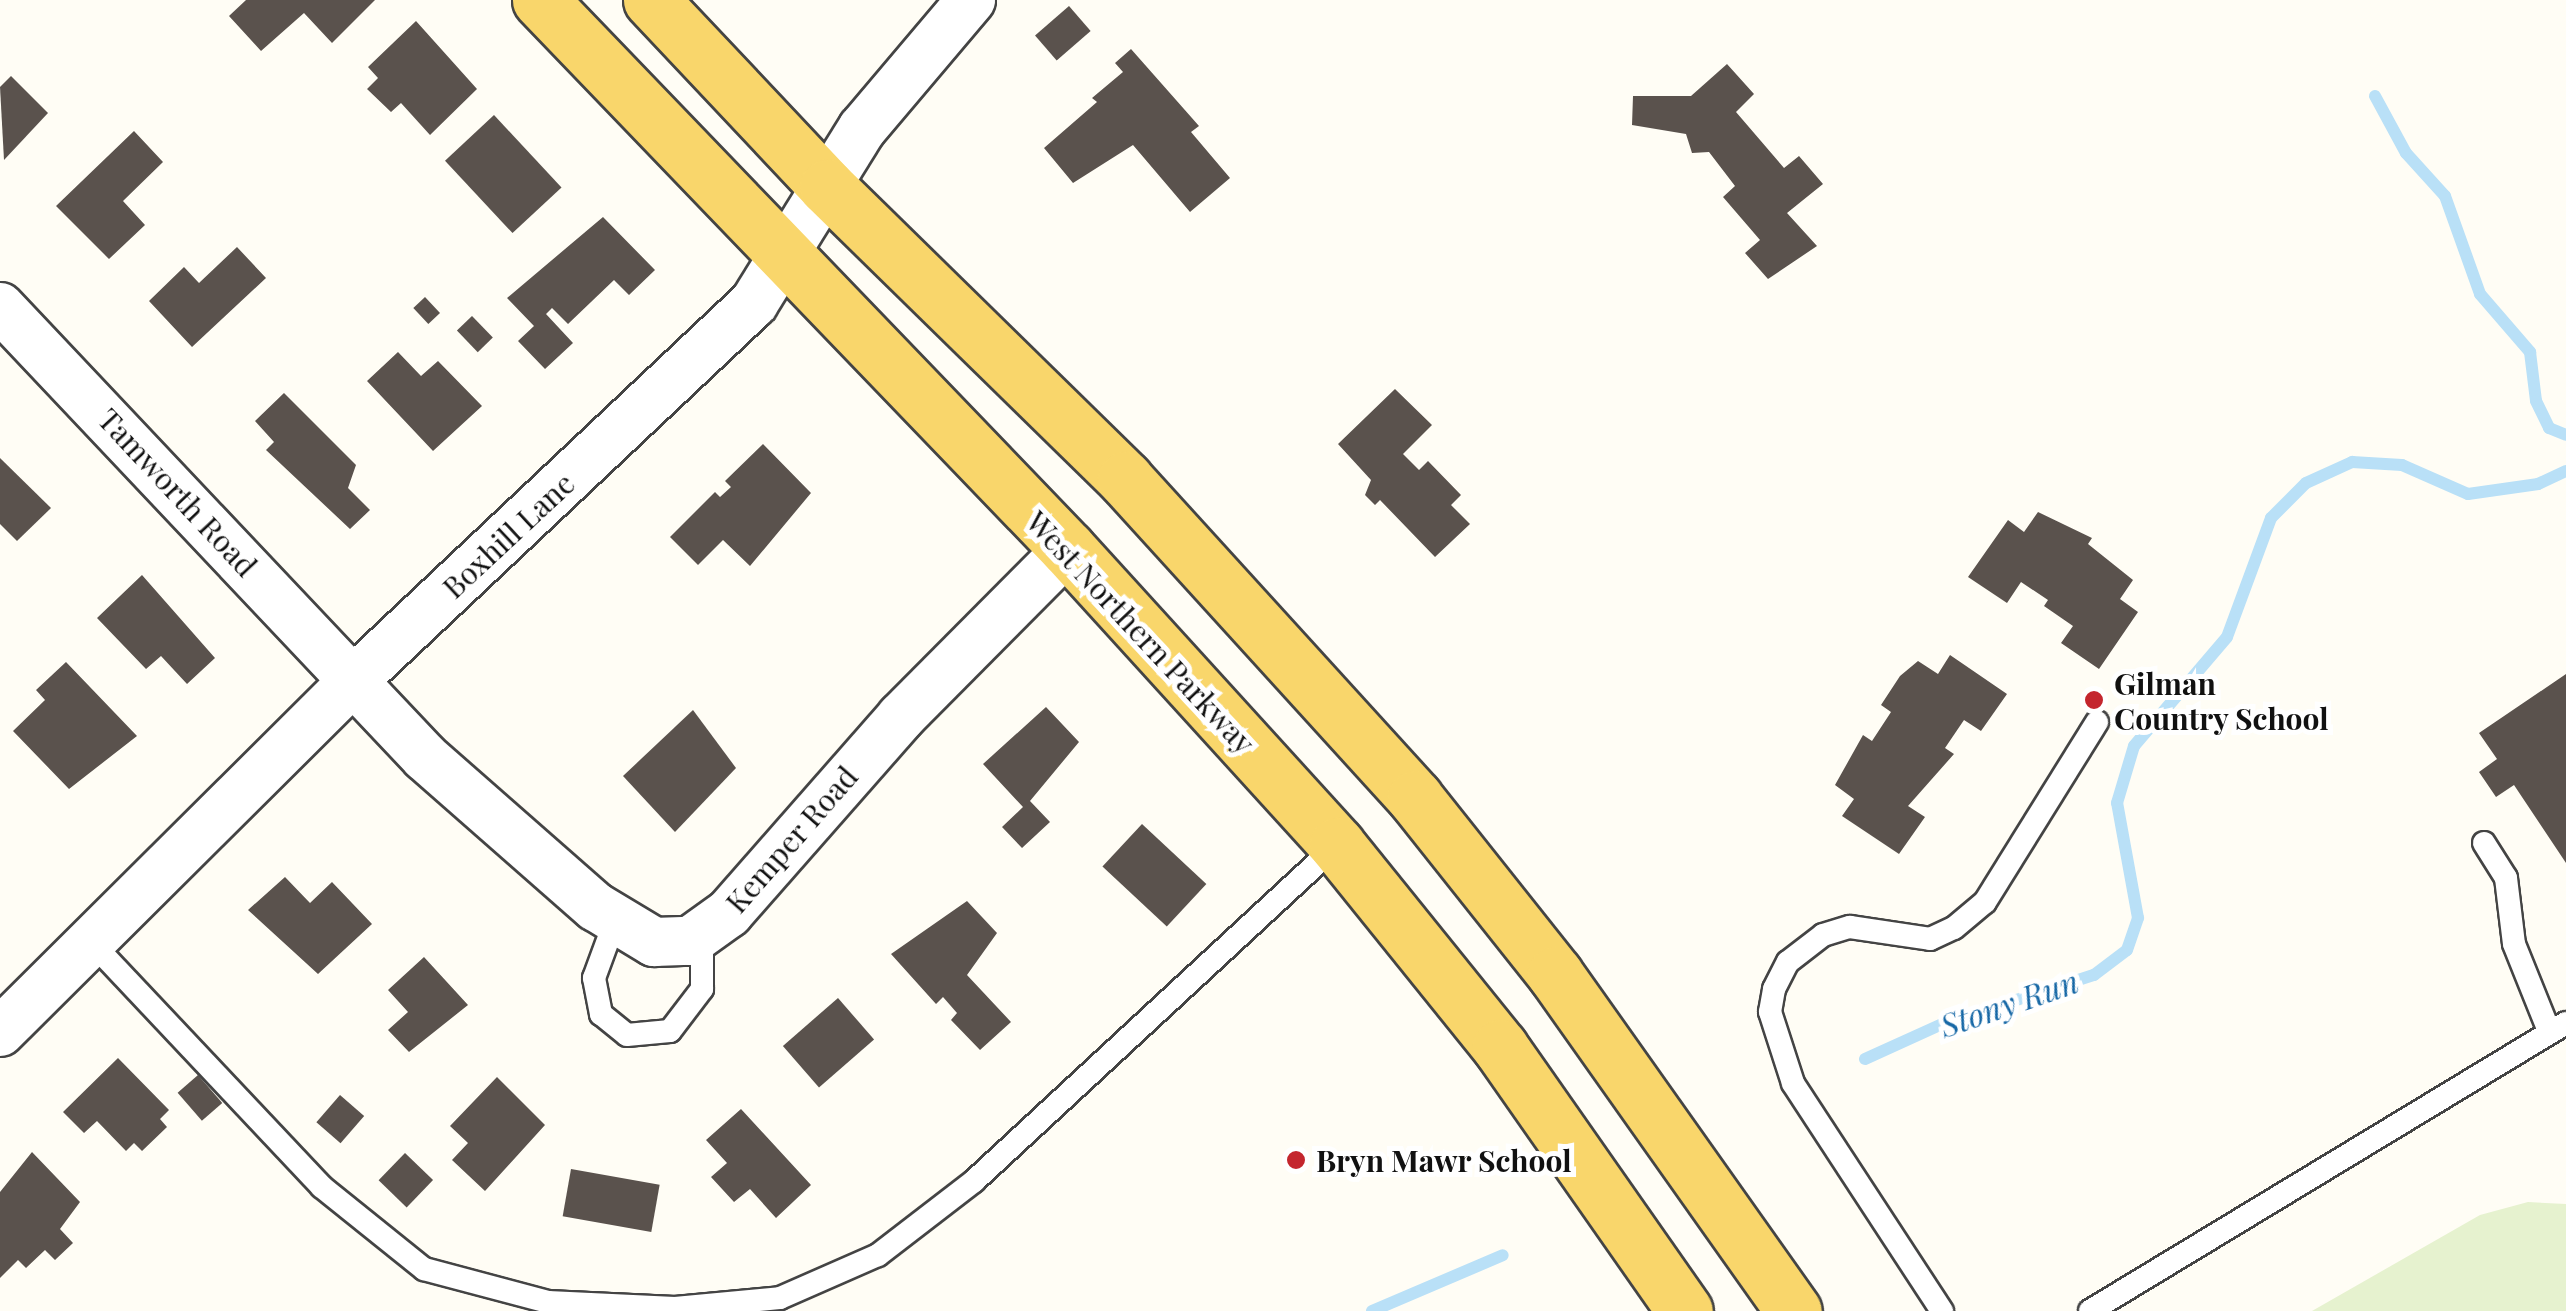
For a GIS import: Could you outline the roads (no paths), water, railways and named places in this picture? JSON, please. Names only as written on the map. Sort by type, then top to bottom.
[{"type":"main road","name":"West Northern Parkway","points":[[540,0],[1068,549],[1337,846],[1500,1047],[1686,1311]]},
{"type":"main road","points":[[650,0],[827,187],[1124,479],[1415,798],[1555,974],[1794,1311]]},
{"type":"street","name":"Boxhill Lane","points":[[0,1032],[94,945],[355,679],[754,303],[862,129],[971,0]]},
{"type":"street","name":"Tamworth Road","points":[[0,306],[355,679]]},
{"type":"street","name":"Kemper Road","points":[[355,679],[425,757],[615,922],[670,944],[702,932],[1068,549]]},
{"type":"lane","points":[[1942,1311],[1792,1083],[1770,1012],[1774,989],[1788,962],[1824,935],[1850,927],[1930,939],[1954,928],[1985,902],[2097,722]]},
{"type":"lane","points":[[2090,1311],[2558,1027],[2514,944],[2506,878],[2484,843]]},
{"type":"lane","points":[[94,945],[322,1187],[424,1269],[548,1302],[675,1308],[780,1298],[878,1255],[974,1181],[1337,846]]},
{"type":"lane","points":[[615,922],[594,978],[601,1014],[627,1035],[670,1031],[702,989],[702,932]]},
{"type":"waterway","points":[[2375,96],[2406,153],[2445,196],[2480,294],[2530,352],[2536,401],[2549,428],[2566,435]]},
{"type":"waterway","name":"Stony Run","points":[[1865,1059],[1942,1024],[2094,975],[2127,950],[2138,918],[2117,803],[2134,746],[2227,637],[2271,518],[2306,483],[2352,462],[2402,465],[2468,494],[2538,484],[2566,471]]},
{"type":"waterway","name":"Stony Run","points":[[1372,1311],[1503,1255]]},
{"type":"place","name":"Gilman Country School","points":[[2094,700]]},
{"type":"place","name":"Bryn Mawr School","points":[[1296,1160]]}]
